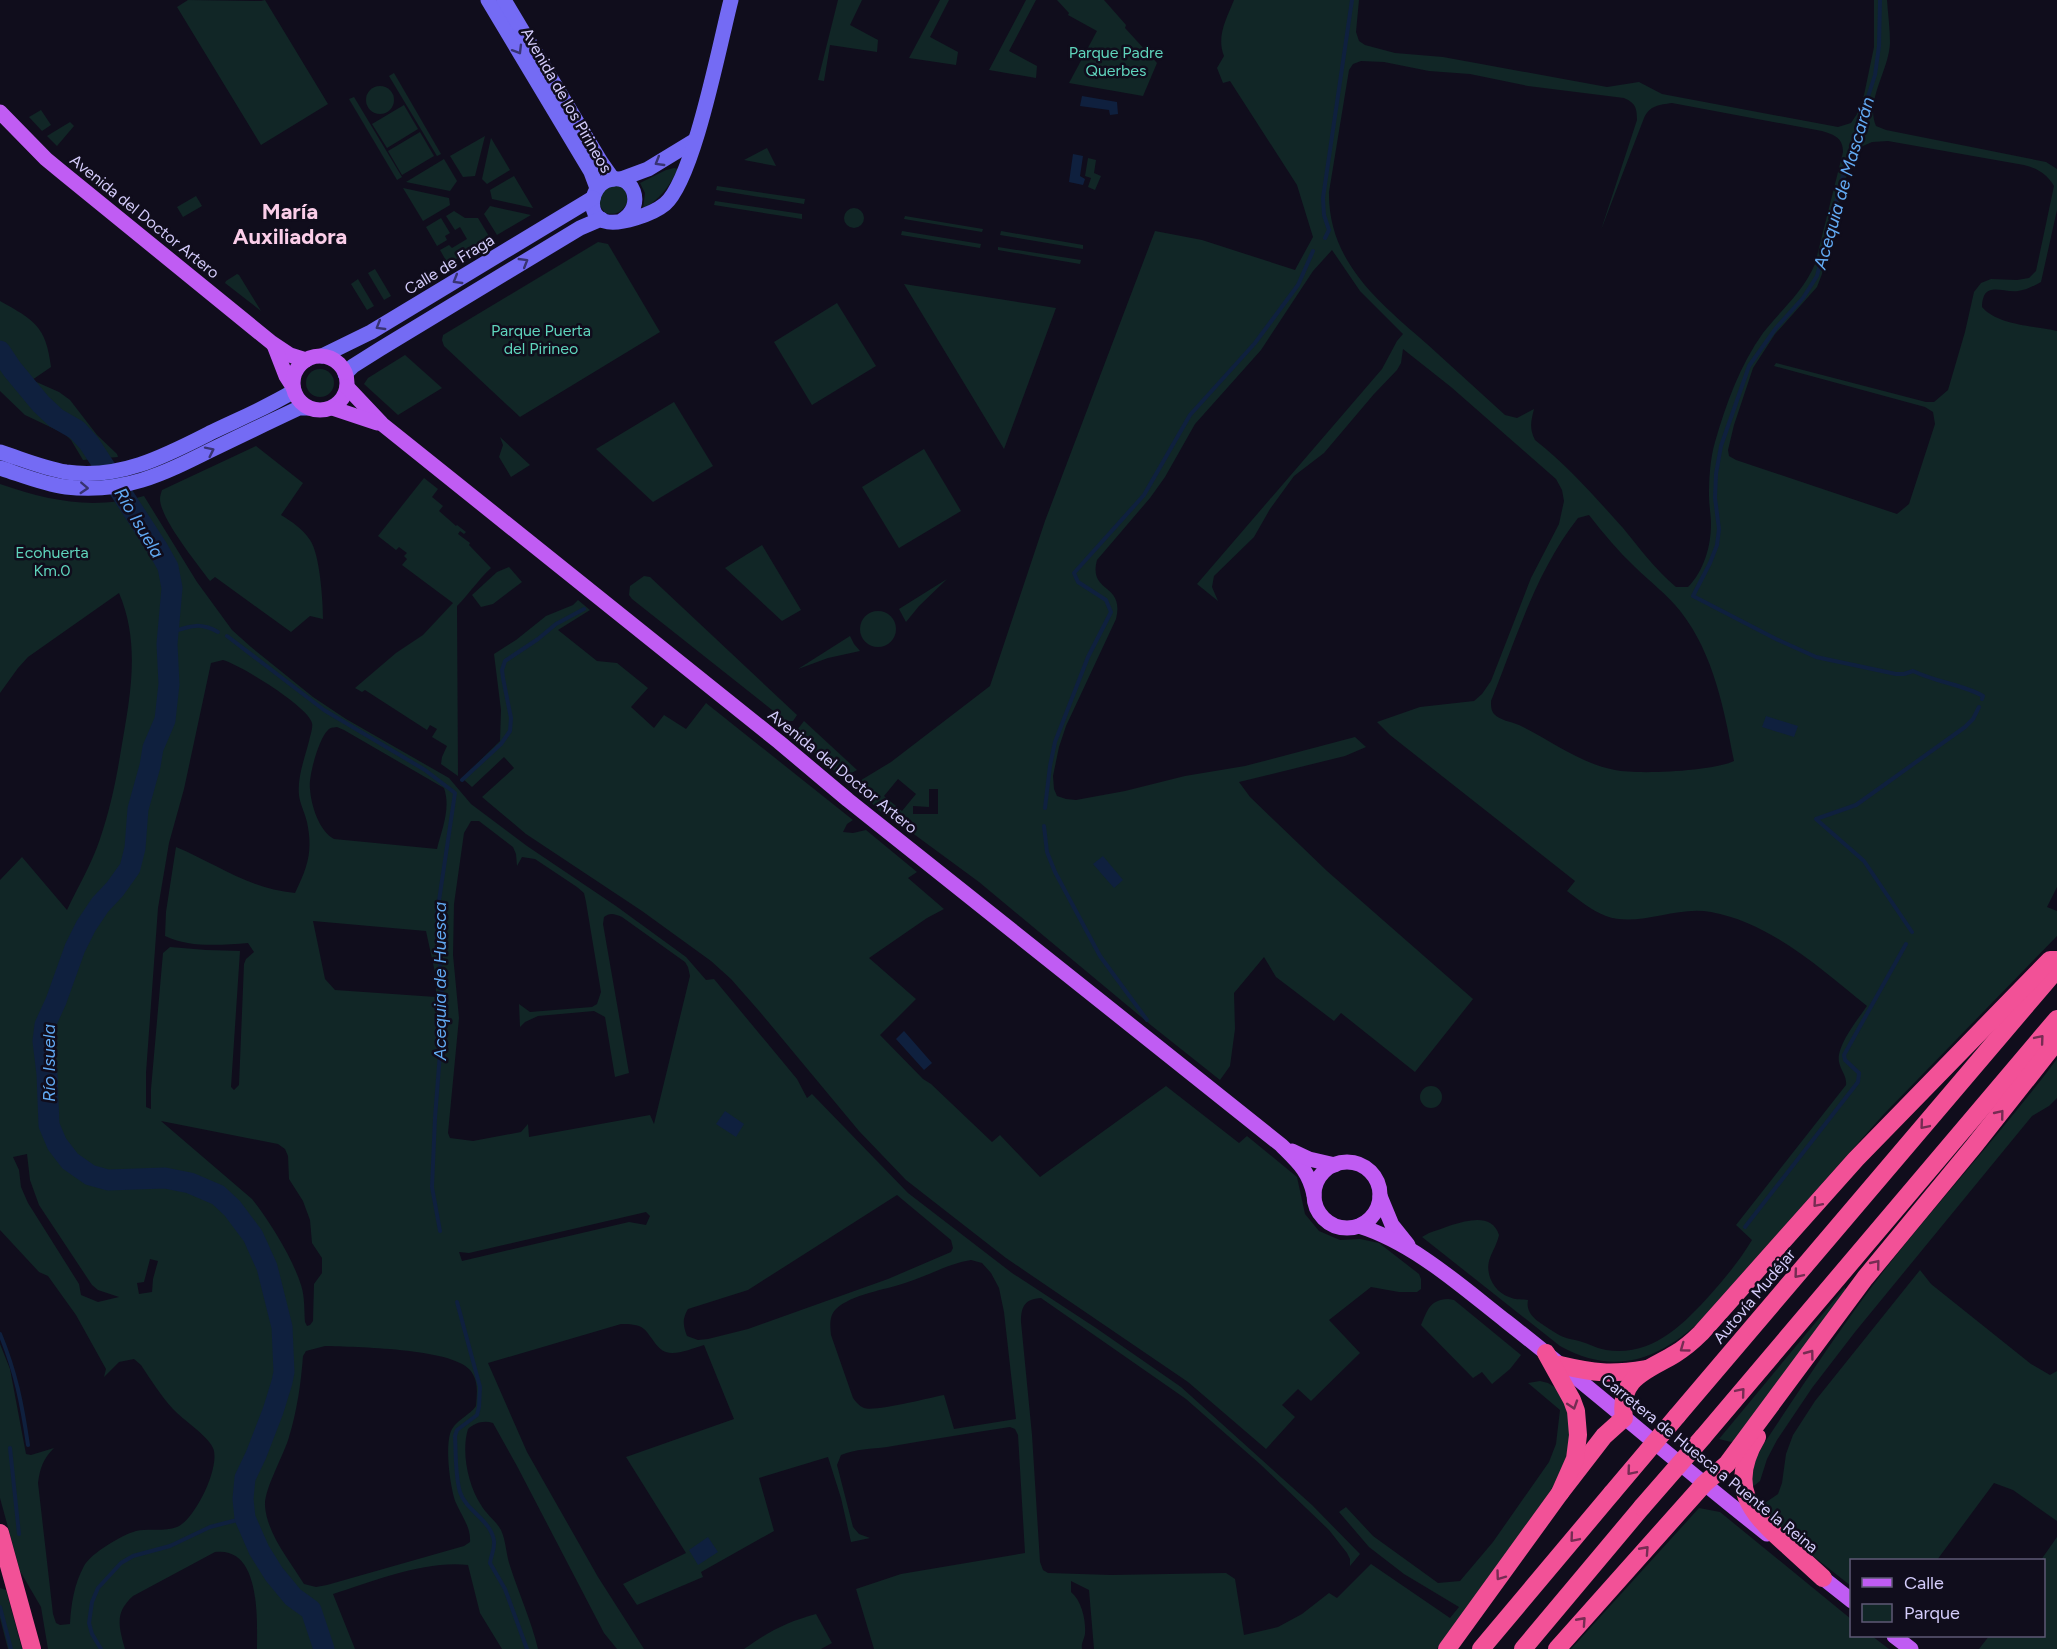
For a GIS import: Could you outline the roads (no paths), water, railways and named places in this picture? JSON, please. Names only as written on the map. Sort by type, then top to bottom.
[{"type":"highway","points":[[1447,1649],[1560,1493],[1604,1436],[1624,1418],[1622,1406],[1626,1391],[1636,1376],[1675,1354],[1701,1334],[1879,1135],[2050,960],[2057,960]]},
{"type":"highway","name":"Autovía Mudéjar","points":[[1481,1649],[2057,969]]},
{"type":"highway","points":[[1523,1649],[2057,1019]]},
{"type":"highway","points":[[1557,1649],[1704,1484],[1727,1464],[1879,1261],[1981,1138],[2057,1041]]},
{"type":"highway","points":[[1553,1359],[1602,1373],[1646,1369]]},
{"type":"highway","points":[[1553,1359],[1572,1400],[1578,1423],[1575,1459],[1560,1493]]},
{"type":"highway","points":[[1765,1413],[1765,1425],[1751,1449],[1745,1468],[1744,1486],[1747,1501],[1755,1514],[1770,1530],[1823,1578]]},
{"type":"highway","points":[[0,1533],[32,1649]]},
{"type":"main road","name":"Avenida de los Pirineos","points":[[488,0],[591,172],[595,193]]},
{"type":"main road","name":"Avenida de los Pirineos","points":[[504,0],[600,162],[617,179]]},
{"type":"main road","points":[[694,141],[648,169],[603,183],[595,193],[593,209],[601,219],[611,222],[647,214],[666,203],[681,181],[694,141],[731,0]]},
{"type":"main road","name":"Avenida del Doctor Artero","points":[[0,112],[70,180],[272,343],[290,355],[306,360]]},
{"type":"main road","points":[[617,179],[631,186],[635,196],[634,209],[627,218],[621,221]]},
{"type":"main road","name":"Calle de Fraga","points":[[322,356],[371,332],[595,193]]},
{"type":"main road","points":[[154,469],[299,408],[324,410],[332,408],[344,395],[346,380],[353,366],[580,228],[601,219]]},
{"type":"main road","name":"Avenida del Doctor Artero","points":[[272,343],[293,389]]},
{"type":"main road","points":[[309,408],[302,404],[293,389],[296,371],[306,360],[322,356],[332,359],[340,365],[346,380]]},
{"type":"main road","name":"Avenida del Doctor Artero","points":[[346,380],[382,424],[1281,1145],[1305,1170],[1311,1180],[1314,1195]]},
{"type":"main road","points":[[0,452],[52,485],[92,489],[132,484],[293,389]]},
{"type":"main road","name":"Avenida del Doctor Artero","points":[[332,408],[382,424]]},
{"type":"main road","points":[[0,468],[29,470]]},
{"type":"main road","name":"Avenida del Doctor Artero","points":[[1281,1145],[1310,1159],[1335,1165]]},
{"type":"main road","points":[[1380,1196],[1374,1215],[1359,1226],[1346,1228],[1328,1222],[1319,1213],[1314,1195],[1320,1177],[1335,1165],[1354,1163],[1366,1168],[1375,1178],[1392,1225],[1416,1254]]},
{"type":"main road","points":[[1359,1226],[1387,1236],[1416,1254],[1553,1359]]},
{"type":"main road","name":"Carretera de Huesca a Puente la Reina","points":[[1553,1359],[1704,1484],[1850,1600]]},
{"type":"main road","points":[[1896,1637],[1911,1649]]},
{"type":"water","points":[[1082,96],[1117,102],[1118,114],[1110,115],[1109,110],[1080,106]]},
{"type":"water","points":[[1073,154],[1083,156],[1080,176],[1085,179],[1083,185],[1069,182]]},
{"type":"water","points":[[1766,716],[1798,726],[1794,737],[1762,727]]},
{"type":"water","points":[[1103,856],[1123,880],[1114,888],[1093,864]]},
{"type":"water","points":[[904,1031],[932,1063],[924,1070],[896,1039]]},
{"type":"water","points":[[725,1111],[744,1124],[736,1137],[716,1124]]},
{"type":"water","points":[[708,1537],[718,1552],[698,1565],[689,1550]]},
{"type":"waterway","name":"Acequia de Mascarán","points":[[1325,238],[1329,230],[1324,215],[1323,198],[1352,0]]},
{"type":"waterway","name":"Acequia de Mascarán","points":[[1880,0],[1879,46],[1875,75],[1846,164],[1817,276],[1803,298],[1776,328],[1749,366],[1721,446],[1715,498],[1719,529],[1717,545],[1693,596],[1816,657],[1896,674],[1913,671],[1976,692],[1983,696],[1982,699]]},
{"type":"waterway","name":"Acequia de Mascarán","points":[[1045,808],[1055,742],[1088,657],[1111,612],[1106,600],[1078,582],[1074,573],[1144,495],[1190,415],[1255,343],[1298,285],[1313,251]]},
{"type":"waterway","name":"Río Isuela","points":[[0,351],[41,404],[56,418],[77,430],[89,443],[158,549],[168,567],[172,588],[167,644],[169,684],[165,720],[153,748],[138,809],[135,848],[130,868],[86,926],[45,1025],[43,1041],[49,1125],[57,1144],[70,1161],[90,1175],[108,1180],[165,1178],[190,1183],[218,1195],[232,1208],[253,1236],[267,1267],[282,1327],[284,1372],[273,1411],[245,1478],[243,1499],[245,1518],[259,1550],[274,1574],[293,1597],[311,1610],[324,1649]]},
{"type":"waterway","name":"Acequia de Huesca","points":[[462,780],[501,744],[510,731],[511,718],[502,670],[505,661],[556,624],[584,609]]},
{"type":"waterway","name":"Acequia de Huesca","points":[[168,633],[199,626],[218,632]]},
{"type":"waterway","name":"Acequia de Huesca","points":[[227,636],[324,710],[425,770],[455,793],[437,914],[443,1014],[432,1187],[440,1231]]},
{"type":"waterway","name":"Acequia de Mascarán","points":[[1912,932],[1864,861],[1816,819],[1856,805],[1965,727],[1973,719],[1979,707]]},
{"type":"waterway","name":"Acequia de Mascarán","points":[[1044,826],[1047,852],[1055,872],[1100,956],[1147,1020]]},
{"type":"waterway","name":"Acequia de Mascarán","points":[[1745,1227],[1858,1082],[1859,1073],[1845,1060],[1844,1055],[1906,944]]},
{"type":"waterway","name":"Acequia de Huesca","points":[[457,1302],[480,1387],[477,1415],[457,1430],[455,1436],[458,1485],[467,1505],[484,1521],[492,1534],[494,1544],[490,1563],[505,1589],[527,1649]]},
{"type":"waterway","points":[[0,1334],[18,1389],[28,1445]]},
{"type":"waterway","points":[[10,1448],[19,1534]]},
{"type":"waterway","points":[[101,1649],[92,1634],[89,1623],[92,1602],[98,1588],[121,1563],[133,1556],[170,1546],[210,1527],[245,1518]]},
{"type":"waterway","points":[[0,1607],[11,1649]]},
{"type":"district","name":"María Auxiliadora","points":[[290,224]]},
{"type":"park label","name":"Parque Padre Querbes","points":[[1116,61]]},
{"type":"park label","name":"Parque Puerta del Pirineo","points":[[541,339]]},
{"type":"park label","name":"Ecohuerta Km.0","points":[[52,561]]}]
